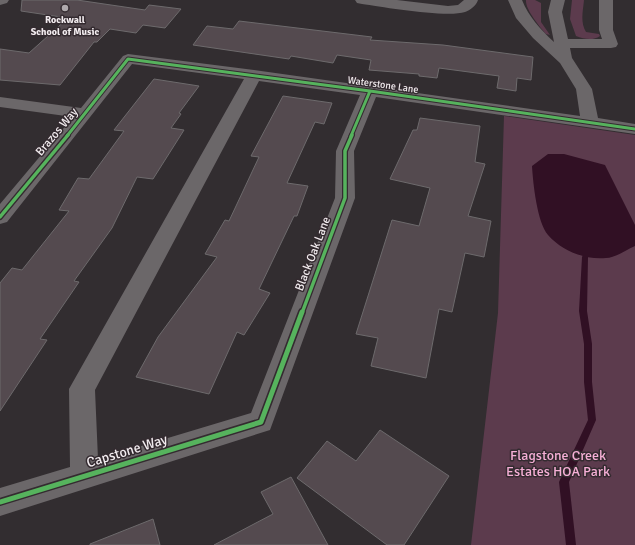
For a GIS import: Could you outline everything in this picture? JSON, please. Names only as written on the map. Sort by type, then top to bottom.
[{"type":"street","points":[[362,0],[448,10],[461,9],[470,3],[470,0]]},
{"type":"street","points":[[515,0],[521,15],[538,35],[566,60],[584,89],[590,122]]},
{"type":"street","points":[[558,0],[555,12],[566,60]]},
{"type":"street","points":[[562,43],[611,44],[606,30],[606,0]]},
{"type":"street","name":"Waterstone Lane","points":[[128,59],[370,91],[635,129]]},
{"type":"street","name":"Brazos Way","points":[[0,217],[85,114],[128,59]]},
{"type":"street","points":[[84,476],[82,389],[254,75]]},
{"type":"street","name":"Black Oak Lane","points":[[261,422],[345,198],[345,151],[370,91]]},
{"type":"street","points":[[0,102],[85,114]]},
{"type":"street","name":"Capstone Way","points":[[0,502],[261,422]]},
{"type":"green space","points":[[526,0],[535,0],[541,3],[541,22],[550,35],[546,34],[533,18],[526,4]]},
{"type":"green space","points":[[572,0],[584,0],[582,16],[584,28],[586,32],[599,34],[600,36],[594,39],[588,39],[576,36],[570,19]]},
{"type":"green space","name":"Flagstone Creek Estates HOA Park","points":[[504,116],[635,135],[635,545],[471,545],[498,313]]},
{"type":"shaded area","points":[[548,154],[564,154],[605,165],[635,225],[635,246],[609,258],[590,258],[567,250],[548,235],[544,229],[538,212],[532,166]]},
{"type":"building","points":[[22,0],[77,0],[145,10],[149,5],[181,9],[165,28],[143,25],[136,33],[110,29],[97,42],[94,42],[60,85],[0,80],[0,49],[29,53],[68,18],[21,11]]},
{"type":"building","points":[[239,21],[372,37],[370,40],[443,45],[533,57],[531,80],[517,78],[516,91],[497,88],[499,76],[439,68],[437,78],[419,76],[419,74],[369,70],[371,60],[337,55],[333,63],[291,56],[289,59],[193,45],[207,26],[233,29]]},
{"type":"building","points":[[154,79],[199,86],[179,113],[181,114],[171,128],[184,130],[153,179],[137,177],[112,228],[74,281],[79,282],[40,339],[47,340],[0,411],[0,283],[12,268],[22,270],[69,211],[59,210],[78,178],[89,179],[124,131],[114,130]]},
{"type":"building","points":[[283,96],[332,103],[324,124],[315,122],[287,183],[308,186],[297,216],[294,216],[259,289],[270,293],[244,335],[237,332],[209,394],[136,377],[158,337],[217,257],[205,254],[225,220],[229,221],[259,157],[251,156]]},
{"type":"building","points":[[420,118],[480,126],[475,162],[485,164],[468,216],[491,221],[484,257],[465,253],[452,312],[439,309],[426,378],[371,366],[378,338],[356,334],[392,220],[419,226],[430,188],[390,179],[413,130],[417,130]]},
{"type":"building","points":[[380,430],[449,476],[404,545],[387,545],[297,478],[327,441],[356,461]]},
{"type":"building","points":[[291,477],[328,545],[214,545],[273,514],[261,492]]},
{"type":"building","points":[[153,519],[160,545],[90,545],[90,544]]},
{"type":"waterway","points":[[571,545],[564,482],[592,420],[588,382],[588,344],[583,311],[585,257]]},
{"type":"cycle path","points":[[0,217],[85,114],[128,59],[370,91],[635,129]]},
{"type":"cycle path","points":[[0,502],[261,422],[345,198],[345,151],[370,91]]},
{"type":"place","name":"Rockwall School of Music","points":[[65,8]]}]
